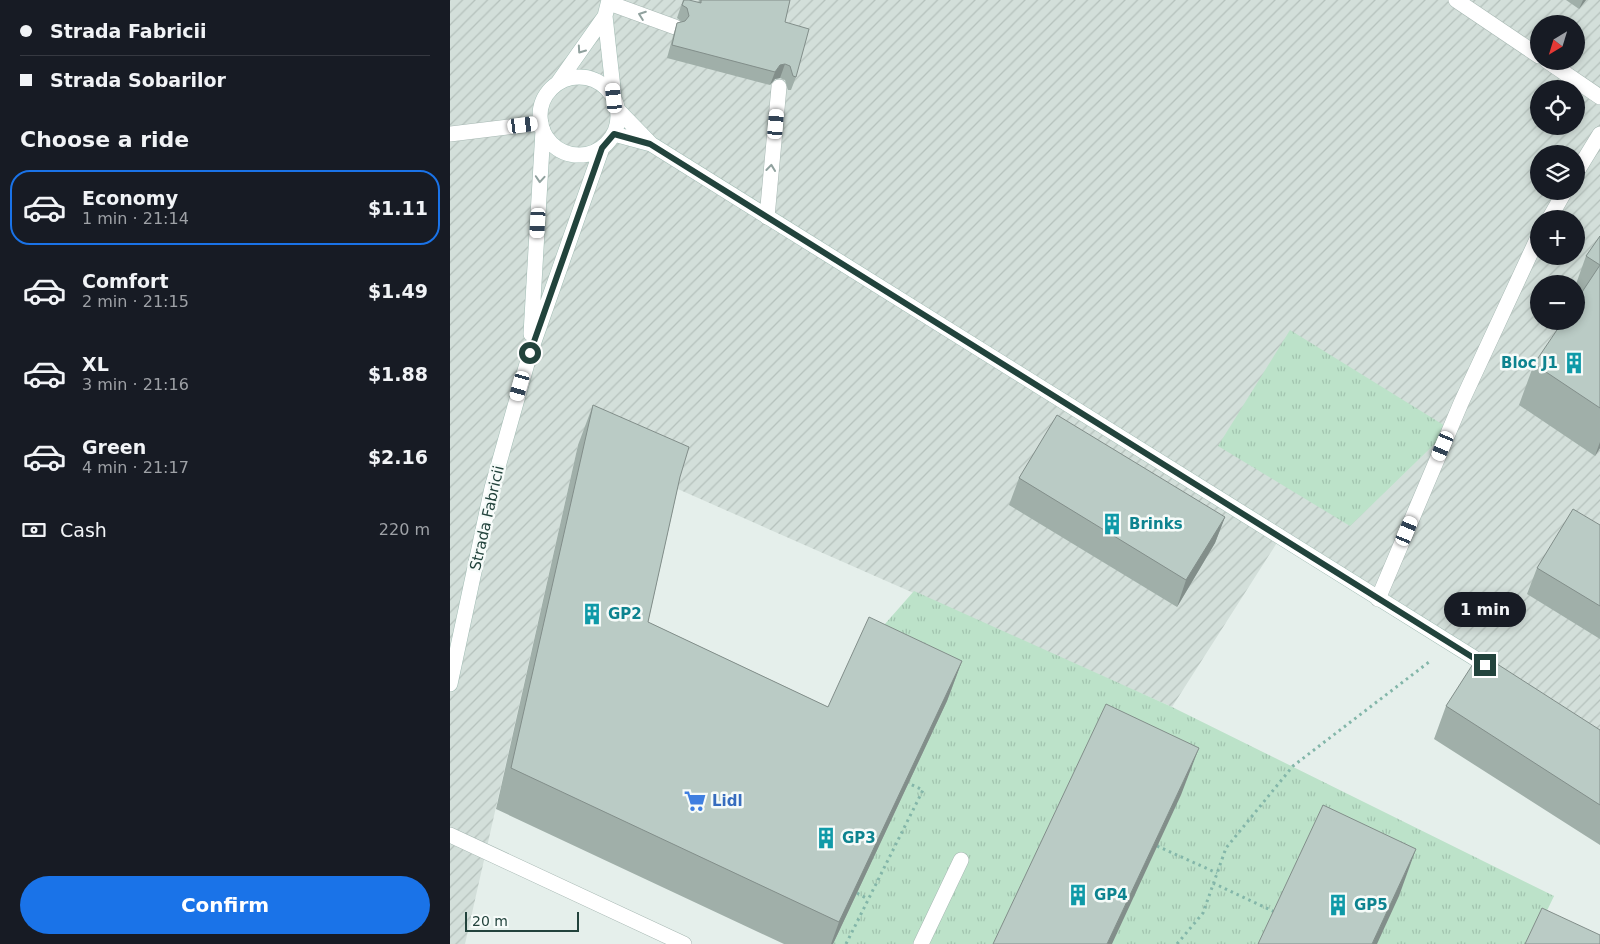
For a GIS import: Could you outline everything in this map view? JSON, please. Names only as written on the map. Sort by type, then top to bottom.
[{"type":"street","points":[[1456,0],[1530,50]]},
{"type":"street","points":[[608,6],[675,27]]},
{"type":"street","points":[[557,84],[608,6]]},
{"type":"street","points":[[608,6],[616,104],[618,122],[614,134],[602,148],[589,154],[575,155],[562,151],[551,142],[542,127],[540,112],[549,91],[557,84],[569,78],[582,77],[595,80],[606,87],[616,104],[650,144]]},
{"type":"street","points":[[1560,70],[1600,97]]},
{"type":"street","points":[[767,217],[779,87]]},
{"type":"street","points":[[450,134],[542,127]]},
{"type":"street","name":"Strada Fabricii","points":[[530,353],[542,127]]},
{"type":"street","points":[[614,134],[650,144],[1502,675]]},
{"type":"street","points":[[1585,158],[1600,134]]},
{"type":"street","name":"Strada Fabricii","points":[[450,684],[492,488],[530,353],[602,148]]},
{"type":"street","points":[[1378,599],[1461,403],[1530,254]]},
{"type":"street","points":[[450,835],[684,944]]},
{"type":"street","points":[[921,944],[961,860]]},
{"type":"path","points":[[1177,944],[1203,913],[1226,848],[1293,766],[1452,644]]},
{"type":"path","points":[[846,944],[923,790],[908,783]]},
{"type":"path","points":[[1157,846],[1217,873]]},
{"type":"path","points":[[1213,883],[1278,913]]},
{"type":"path","points":[[856,893],[868,899]]},
{"type":"shaded area","points":[[450,0],[1600,0],[1600,736],[1280,538],[1172,707],[578,445],[465,944],[450,944]]},
{"type":"green space","points":[[1290,330],[1450,429],[1350,526],[1218,446]]},
{"type":"green space","points":[[914,591],[1172,707],[1554,896],[1531,944],[833,944],[855,658]]},
{"type":"building","points":[[684,0],[701,3],[701,0],[790,0],[785,22],[809,29],[796,77],[793,76],[790,66],[785,64],[780,65],[775,72],[672,45],[677,23],[685,21],[689,16],[687,8],[682,5]]},
{"type":"building","points":[[1600,236],[1600,265],[1586,256]]},
{"type":"building","points":[[1600,265],[1600,408],[1534,364],[1557,330],[1585,330],[1585,288]]},
{"type":"building","points":[[593,405],[689,447],[680,477],[648,622],[828,707],[869,617],[962,661],[839,922],[511,768]]},
{"type":"building","name":"Brinks","points":[[1057,415],[1225,517],[1186,580],[1019,478]]},
{"type":"building","points":[[1573,509],[1600,525],[1600,606],[1537,568]]},
{"type":"building","points":[[1480,653],[1600,730],[1600,805],[1446,706]]},
{"type":"building","name":"GP4","points":[[1106,704],[1199,748],[1107,944],[993,944]]},
{"type":"building","points":[[1323,805],[1416,849],[1372,944],[1258,944]]},
{"type":"building","points":[[1542,908],[1600,935],[1600,944],[1525,944]]},
{"type":"place","name":"Bloc J1","points":[[1574,363]]},
{"type":"place","name":"Brinks","points":[[1112,524]]},
{"type":"place","name":"GP2","points":[[592,614]]},
{"type":"place","name":"Lidl","points":[[695,801]]},
{"type":"place","name":"GP3","points":[[826,838]]},
{"type":"place","name":"GP4","points":[[1078,895]]},
{"type":"place","name":"GP5","points":[[1338,905]]},
{"type":"route","points":[[530,353],[602,148],[614,134],[650,144],[1485,665]]}]
